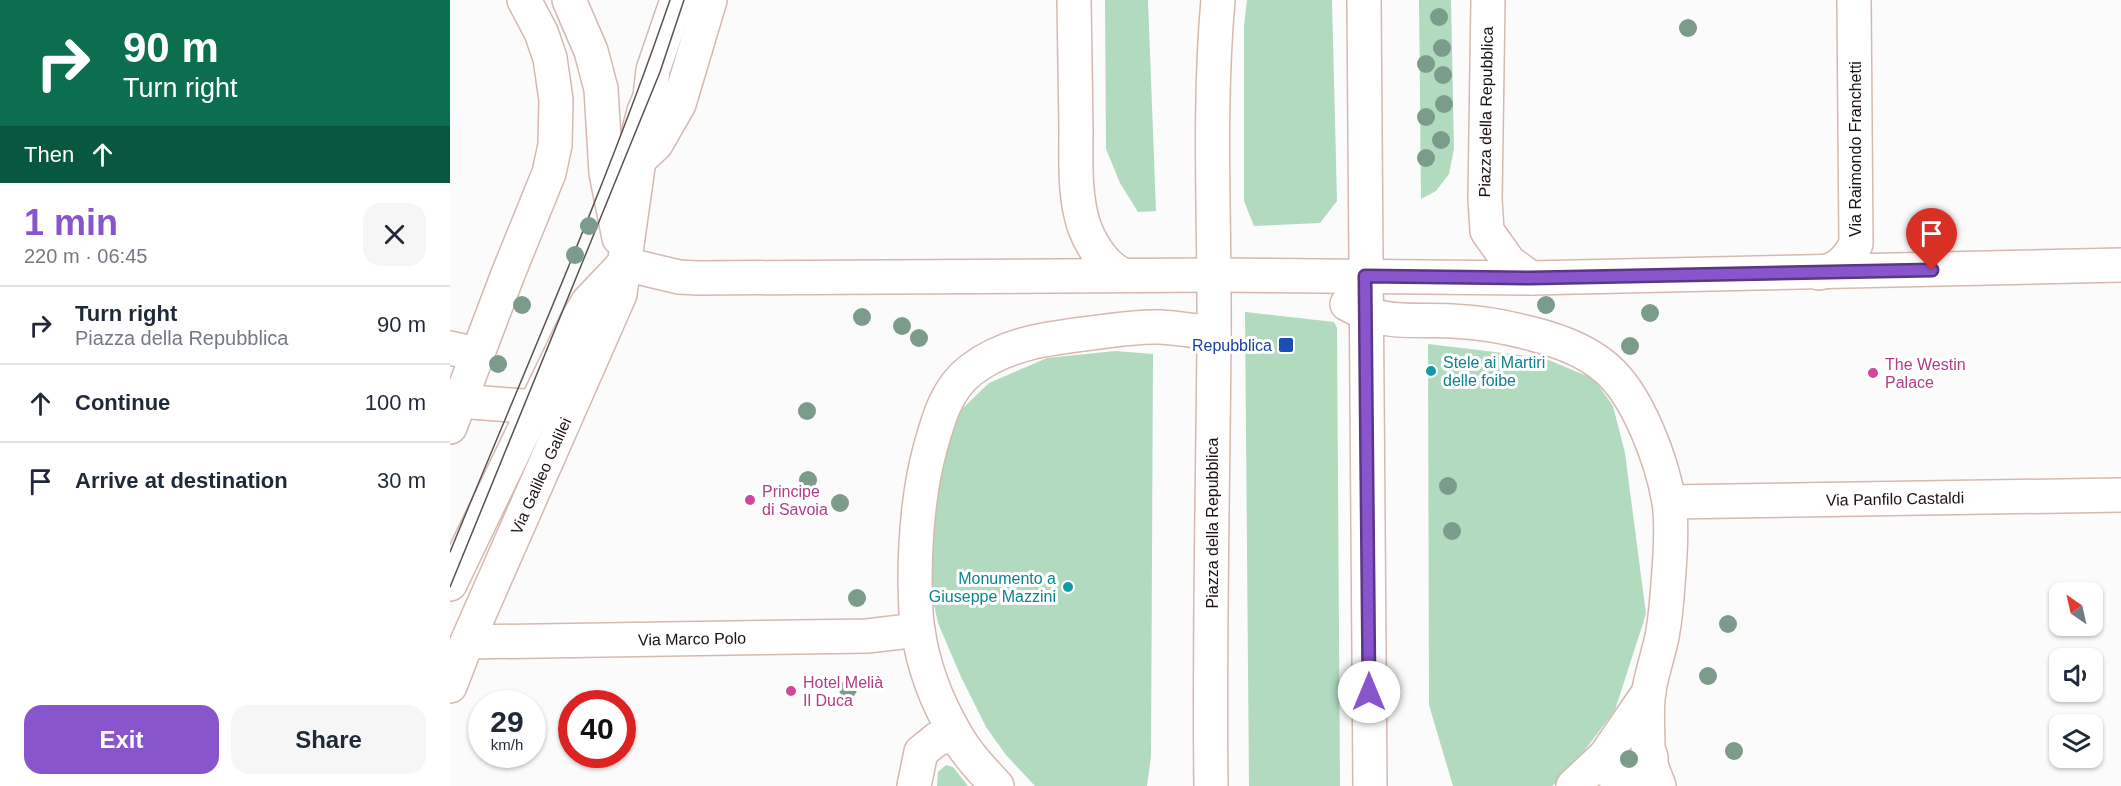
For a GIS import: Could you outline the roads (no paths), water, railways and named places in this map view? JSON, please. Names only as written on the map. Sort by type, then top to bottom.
[{"type":"street","points":[[455,413],[463,351],[549,173],[555,145],[556,100],[549,58],[541,32],[524,0]]},
{"type":"street","points":[[569,0],[591,51],[601,88],[606,173],[624,264],[688,278],[1214,274],[1531,278],[2121,265]]},
{"type":"street","name":"Via Galileo Galilei","points":[[450,686],[467,642],[620,294],[639,160],[636,142],[650,97],[653,70],[677,0]]},
{"type":"street","points":[[639,160],[656,144],[679,104],[710,0]]},
{"type":"street","points":[[1074,0],[1077,177],[1080,210],[1088,237],[1101,257],[1113,270],[1123,275]]},
{"type":"street","name":"Piazza della Repubblica","points":[[1211,786],[1214,333],[1212,98],[1218,0]]},
{"type":"street","points":[[1364,0],[1369,772],[1394,786]]},
{"type":"street","name":"Piazza della Repubblica","points":[[1488,0],[1485,199],[1487,231],[1509,262],[1531,278]]},
{"type":"street","name":"Via Raimondo Franchetti","points":[[1814,273],[1832,271],[1842,265],[1856,244],[1854,0]]},
{"type":"street","name":"Via Galileo Galilei","points":[[450,584],[576,322],[588,302],[624,264]]},
{"type":"street","points":[[1316,277],[1343,302],[1365,314],[1393,320],[1456,321],[1505,328],[1556,340],[1587,355],[1613,375],[1640,416],[1654,447],[1669,502],[1667,602],[1662,637],[1649,692],[1653,767]]},
{"type":"street","points":[[997,786],[955,734],[933,685],[918,630],[915,593],[916,538],[924,474],[944,407],[952,390],[964,377],[985,361],[999,353],[1025,344],[1140,327],[1176,328],[1214,333]]},
{"type":"street","points":[[455,413],[472,402],[536,407]]},
{"type":"street","name":"Via Panfilo Castaldi","points":[[1669,502],[2121,495]]},
{"type":"street","name":"Via Marco Polo","points":[[467,642],[867,636],[918,630]]},
{"type":"street","points":[[1573,786],[1610,749],[1649,692]]},
{"type":"street","name":"Piazza della Repubblica","points":[[1196,786],[1203,762],[1210,713]]},
{"type":"street","points":[[914,786],[921,752],[937,739],[955,734]]},
{"type":"street","points":[[1610,749],[1627,738],[1636,739],[1653,767]]},
{"type":"tram line","points":[[450,552],[592,209],[670,0]]},
{"type":"tram line","points":[[450,587],[660,72],[684,0]]},
{"type":"place","name":"Repubblica","points":[[1286,345]]},
{"type":"place","name":"Stele ai Martiri delle foibe","points":[[1431,371]]},
{"type":"place","name":"The Westin Palace","points":[[1873,373]]},
{"type":"place","name":"Principe di Savoia","points":[[750,500]]},
{"type":"place","name":"Monumento a Giuseppe Mazzini","points":[[1068,587]]},
{"type":"place","name":"Hotel Melià Il Duca","points":[[791,691]]}]
